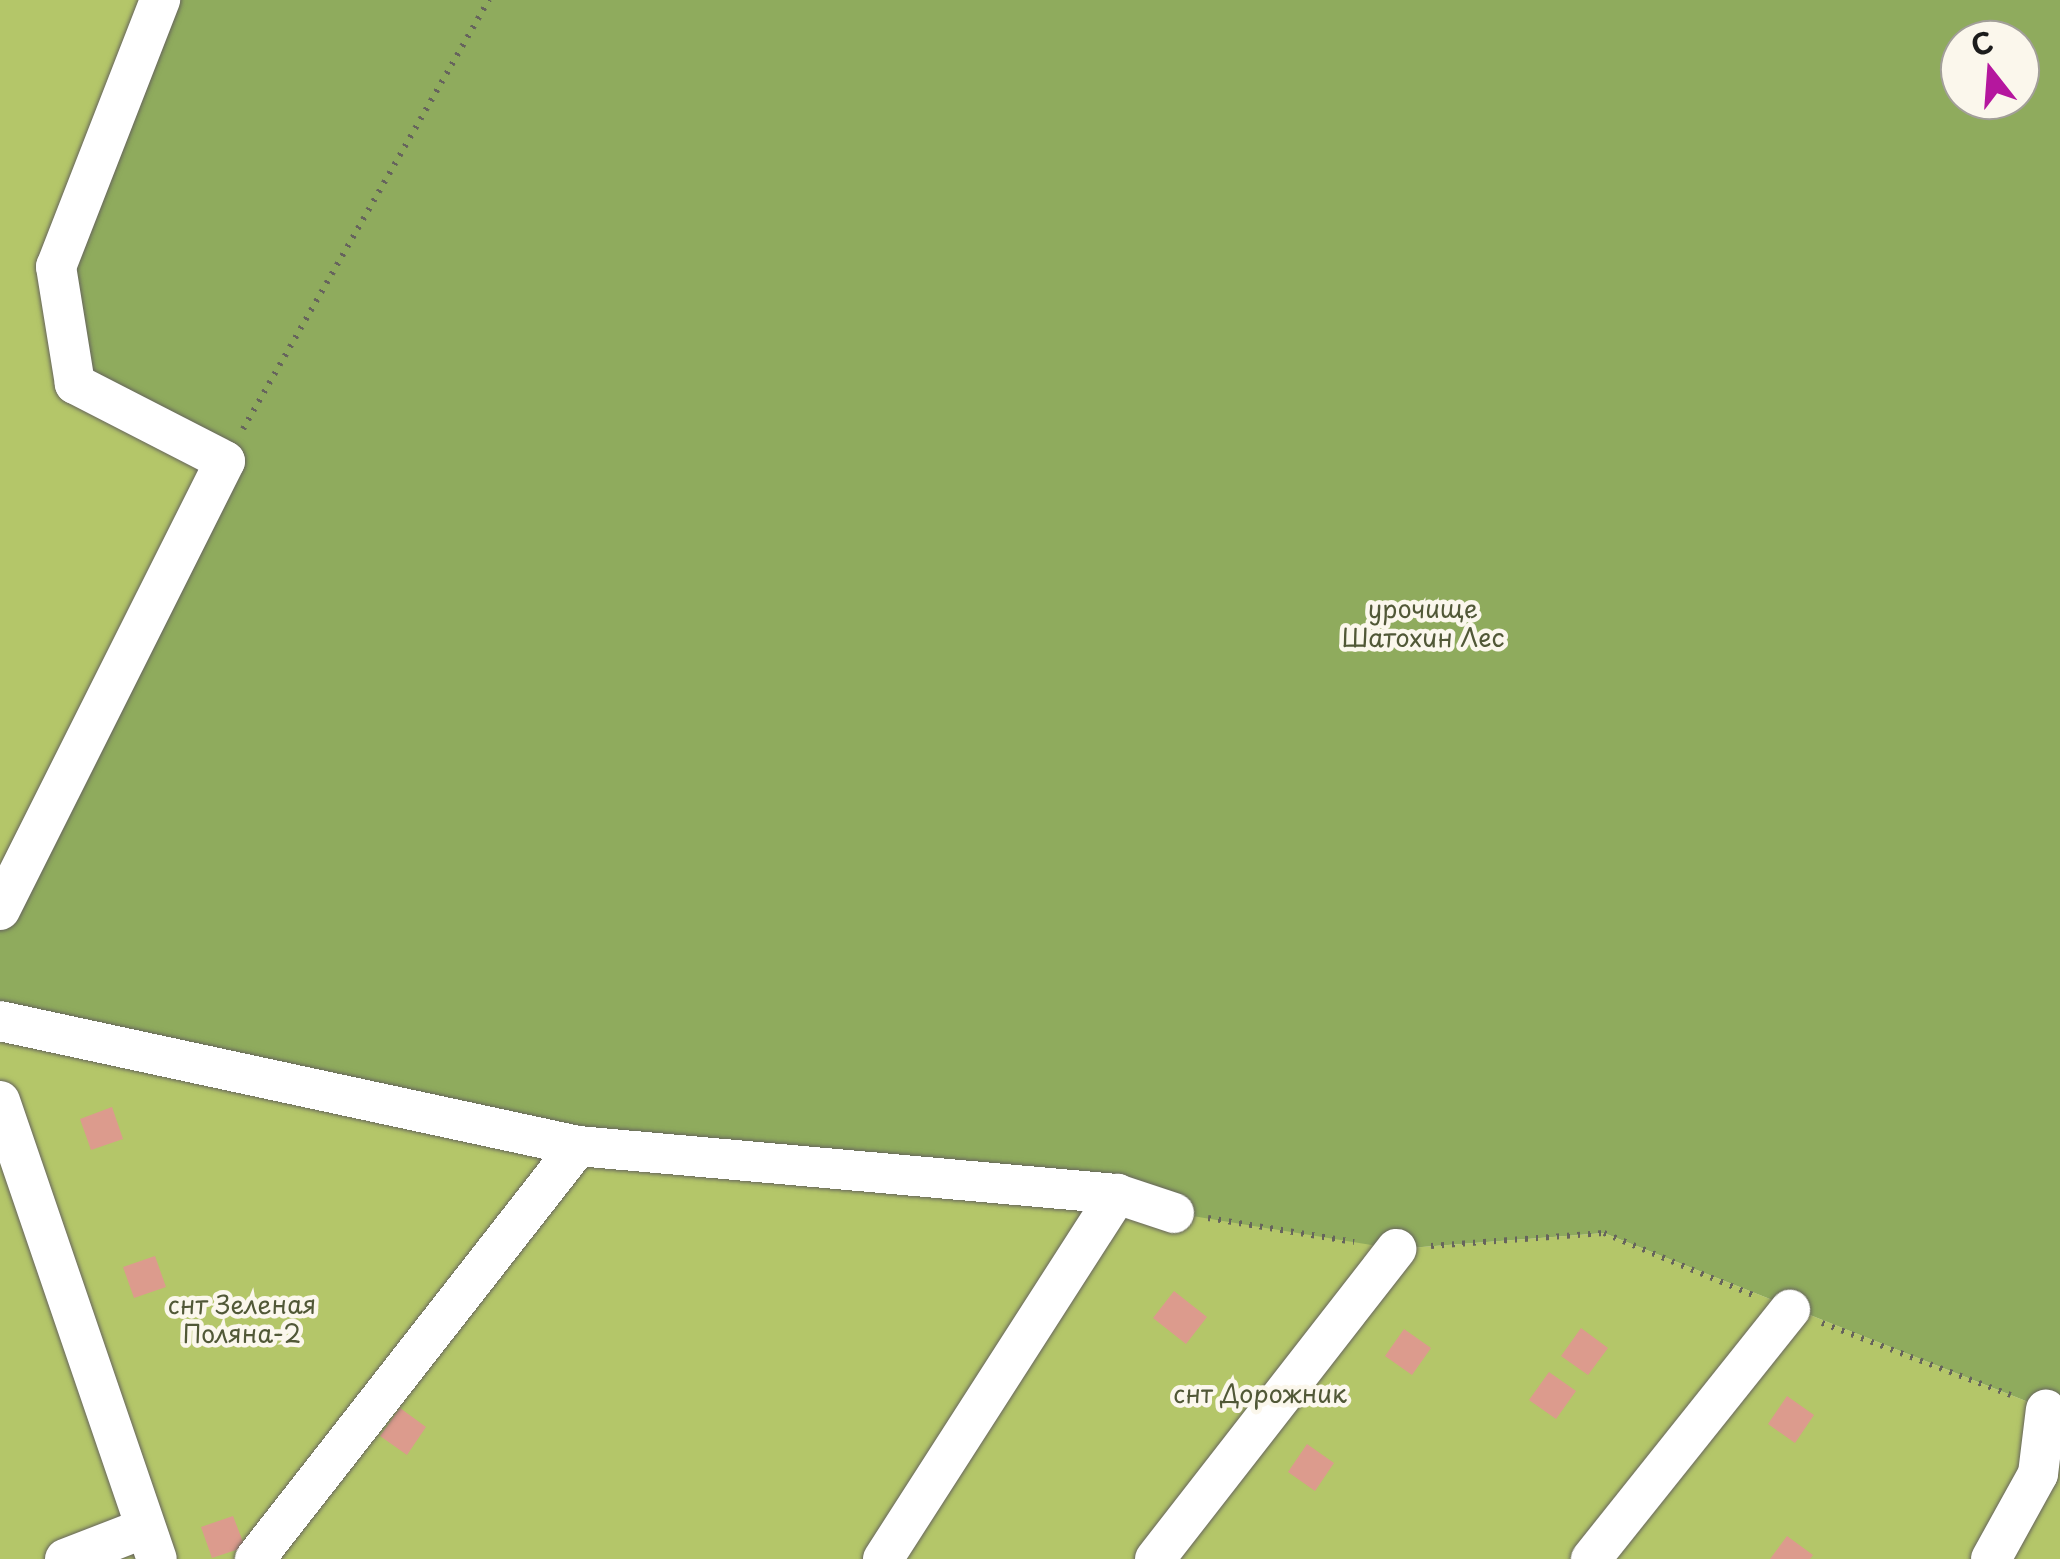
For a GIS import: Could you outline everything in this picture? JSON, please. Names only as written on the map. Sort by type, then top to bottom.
[{"type":"street","points":[[0,910],[225,460],[75,384],[56,267],[160,0]]},
{"type":"street","points":[[0,1022],[578,1146],[1116,1194],[1174,1213]]},
{"type":"street","points":[[0,1101],[151,1544],[65,1559]]},
{"type":"street","points":[[255,1559],[578,1146]]},
{"type":"street","points":[[883,1559],[1116,1194]]},
{"type":"street","points":[[1155,1559],[1396,1249]]},
{"type":"street","points":[[1591,1559],[1790,1310]]},
{"type":"street","points":[[1991,1559],[2038,1474],[2046,1409]]},
{"type":"path","points":[[225,460],[489,0]]},
{"type":"path","points":[[1174,1213],[1396,1249],[1604,1233],[2046,1409]]},
{"type":"green space","points":[[0,0],[160,0],[225,461],[0,910]]},
{"type":"green space","name":"урочище Шатохин Лес","points":[[160,0],[2060,0],[2060,1406],[2046,1409],[1604,1233],[1396,1249],[1174,1213],[578,1146],[0,1021],[0,910],[224,461],[75,384],[56,267]]},
{"type":"green space","name":"снт Зеленая Поляна-2","points":[[0,1021],[1117,1194],[1396,1249],[1604,1233],[2046,1409],[2060,1406],[2060,1559],[0,1559]]},
{"type":"building","points":[[112,1107],[123,1139],[91,1150],[80,1119]]},
{"type":"building","points":[[155,1256],[166,1287],[134,1298],[123,1267]]},
{"type":"building","points":[[1174,1291],[1207,1317],[1186,1344],[1153,1318]]},
{"type":"building","points":[[1581,1328],[1608,1348],[1588,1375],[1561,1356]]},
{"type":"building","points":[[1404,1329],[1431,1348],[1412,1375],[1385,1356]]},
{"type":"building","points":[[1549,1372],[1576,1391],[1556,1419],[1529,1400]]},
{"type":"building","points":[[1787,1396],[1814,1415],[1795,1443],[1768,1424]]},
{"type":"building","points":[[400,1408],[426,1427],[407,1455],[380,1436]]},
{"type":"building","points":[[1307,1444],[1334,1463],[1315,1491],[1288,1472]]},
{"type":"building","points":[[233,1516],[245,1547],[212,1558],[201,1527]]},
{"type":"building","points":[[1787,1536],[1813,1555],[1810,1559],[1770,1559]]},
{"type":"park label","name":"снт Дорожник","points":[[1260,1393]]}]
